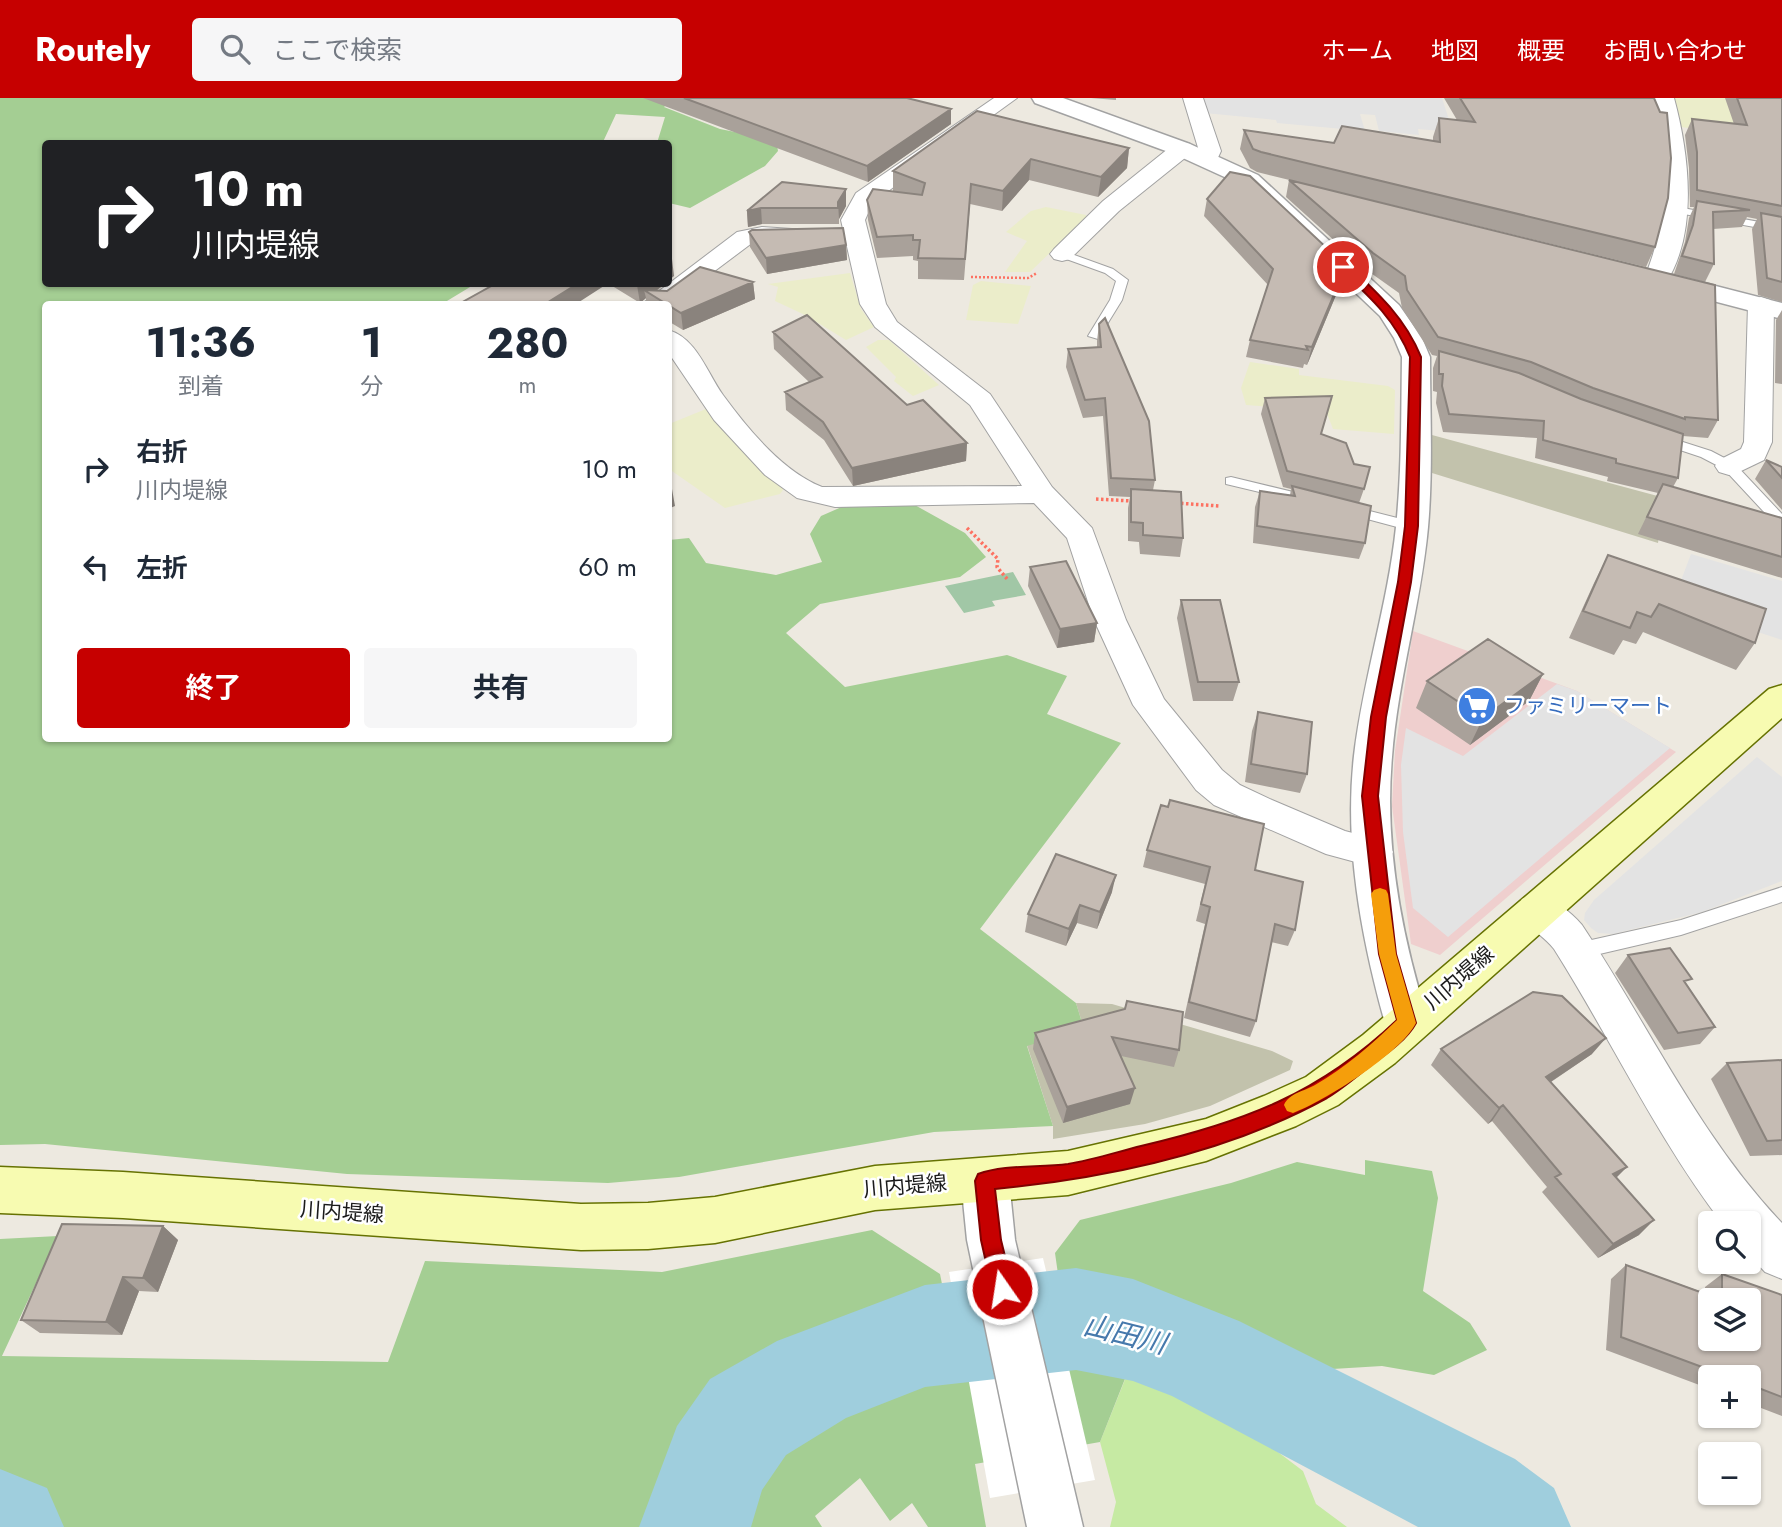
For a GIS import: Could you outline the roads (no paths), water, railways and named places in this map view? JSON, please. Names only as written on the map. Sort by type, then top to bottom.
[{"type":"main road","name":"川内堤線","points":[[0,1190],[581,1227],[648,1226],[715,1220],[875,1188],[921,1182],[985,1181],[1068,1173],[1206,1140],[1322,1091],[1379,1049],[1782,698]]},
{"type":"street","points":[[659,301],[745,237],[762,234],[838,235],[853,220],[864,198],[1007,98]]},
{"type":"street","points":[[1043,98],[1194,154],[1250,180],[1293,188]]},
{"type":"street","points":[[1062,254],[1111,206],[1194,154],[1210,151],[1193,98]]},
{"type":"street","points":[[1643,107],[1665,104],[1678,167],[1676,210],[1656,279]]},
{"type":"street","points":[[1250,180],[1390,311],[1421,358],[1412,526],[1405,582],[1373,757],[1370,796],[1387,954],[1407,1023]]},
{"type":"street","points":[[838,235],[877,313],[888,327],[980,400],[1041,493],[1081,535],[1110,620],[1150,705],[1209,780],[1227,795],[1259,810],[1339,844],[1374,852]]},
{"type":"street","points":[[1630,272],[1772,308],[1758,442],[1754,454],[1729,466]]},
{"type":"street","points":[[672,341],[688,355],[706,391],[741,433],[788,480],[812,494],[835,498],[1041,493]]},
{"type":"street","points":[[1536,910],[1558,925],[1578,951],[1682,1131],[1737,1208],[1782,1256]]},
{"type":"street","points":[[985,1181],[997,1264],[1051,1507]]},
{"type":"lane","points":[[1676,210],[1782,229]]},
{"type":"lane","points":[[1062,254],[1109,271],[1122,280],[1123,285],[1118,297],[1094,336]]},
{"type":"lane","points":[[1649,435],[1706,454],[1729,466],[1782,523]]},
{"type":"lane","points":[[1231,481],[1412,526]]},
{"type":"lane","points":[[1578,951],[1651,937],[1713,920],[1782,894]]},
{"type":"waterway","name":"山田川","points":[[695,1527],[715,1464],[748,1417],[814,1378],[925,1336],[1076,1319],[1133,1330],[1203,1357],[1476,1498],[1515,1527]]},
{"type":"waterway","name":"山田川","points":[[0,1525],[8,1527]]},
{"type":"place","name":"ファミリーマート","points":[[1477,706]]}]
